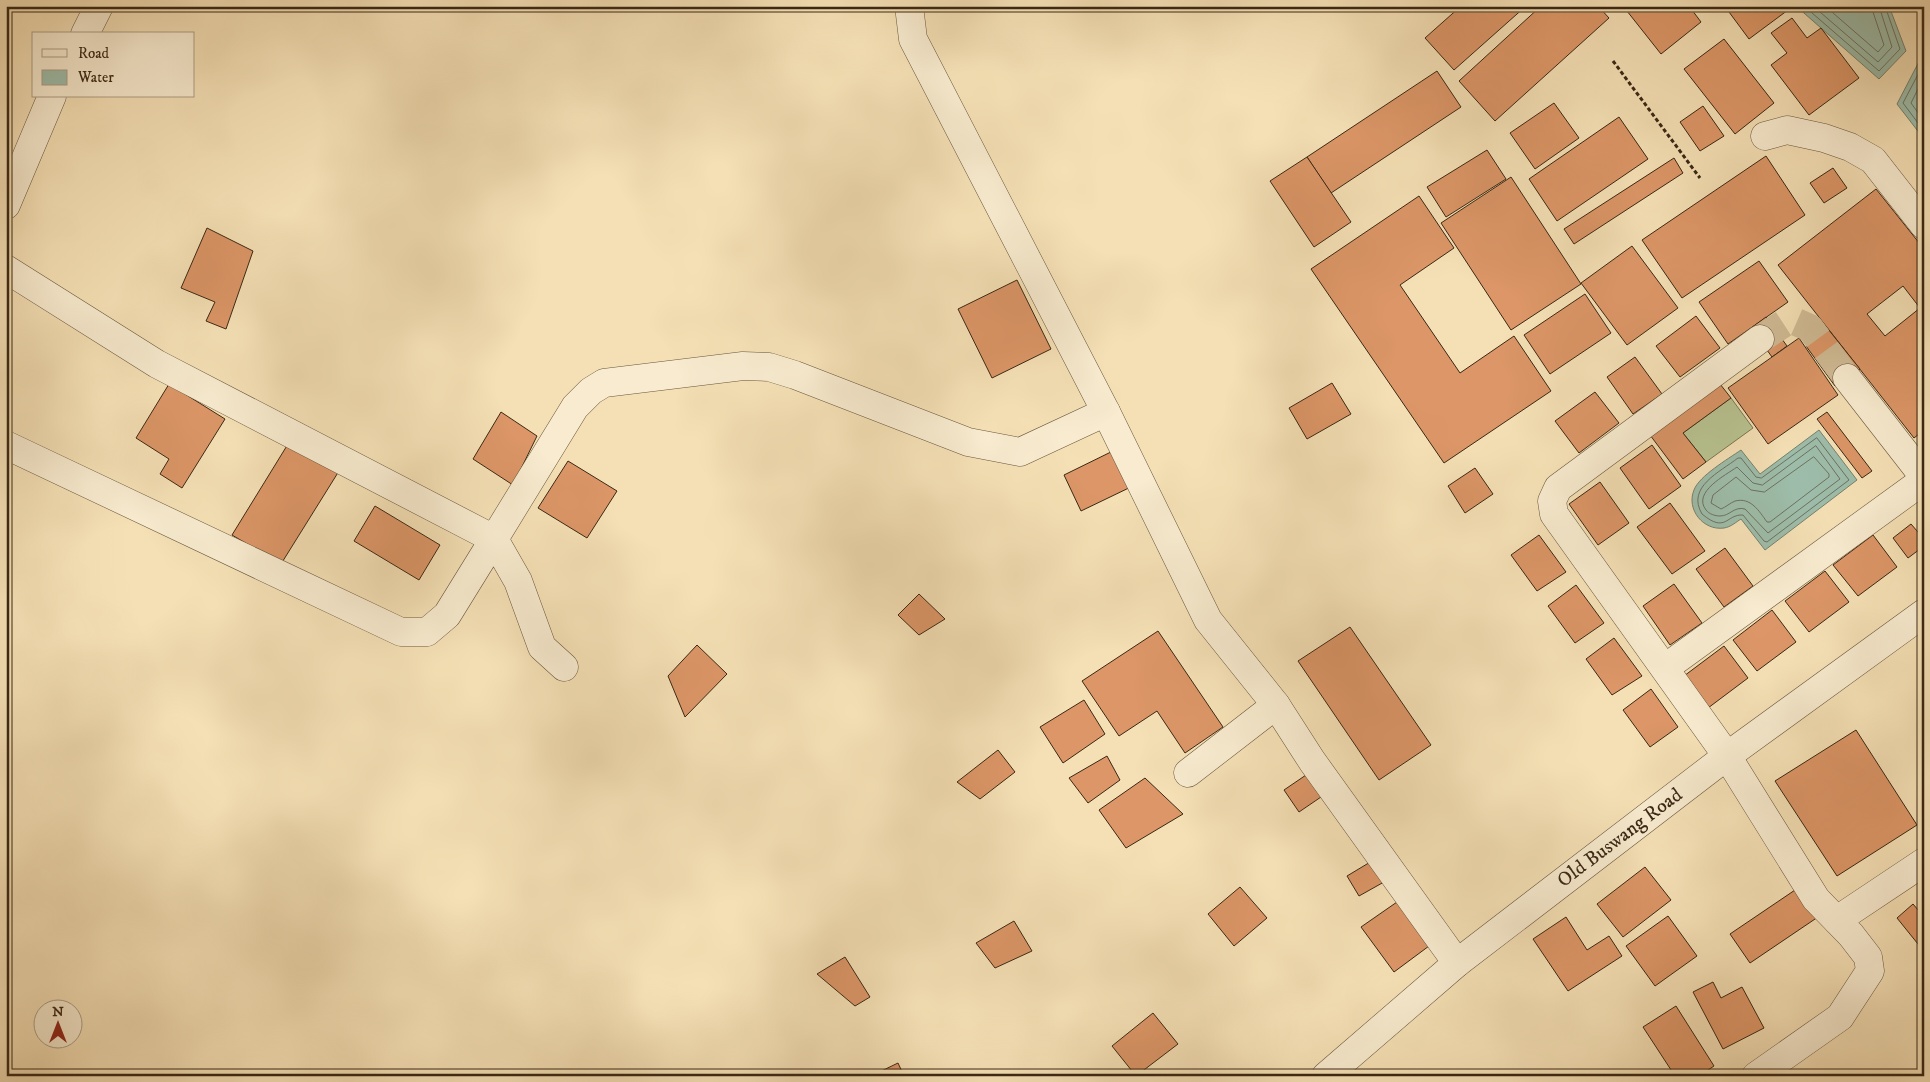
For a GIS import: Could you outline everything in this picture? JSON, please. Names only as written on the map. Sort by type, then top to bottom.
[{"type":"street","points":[[85,32],[99,6]]},
{"type":"street","points":[[909,6],[914,38],[1106,412],[1208,620],[1276,705],[1312,761],[1457,963]]},
{"type":"street","points":[[6,205],[51,98]]},
{"type":"street","points":[[1776,133],[1824,138],[1850,147],[1873,160],[1924,225]]},
{"type":"street","points":[[6,269],[157,364],[494,538],[518,581],[542,647],[564,667]]},
{"type":"street","points":[[1756,1076],[1840,1016],[1870,971],[1868,957],[1837,920],[1816,899],[1727,756],[1554,514],[1552,501],[1558,488],[1760,339]]},
{"type":"street","points":[[6,445],[400,632],[427,632],[447,616],[575,407],[591,391],[604,383],[743,366],[769,367],[795,375],[968,442],[1020,452],[1106,412]]},
{"type":"street","points":[[1665,668],[1924,479],[1847,378]]},
{"type":"street","name":"Old Buswang Road","points":[[1326,1076],[1457,963],[1727,756],[1924,613]]},
{"type":"street","points":[[1188,773],[1276,705]]},
{"type":"street","points":[[1837,920],[1924,862]]},
{"type":"path","points":[[1613,60],[1700,178]]},
{"type":"green space","points":[[1731,398],[1753,428],[1706,462],[1683,433]]},
{"type":"water","points":[[1796,6],[1889,6],[1906,51],[1879,79]]},
{"type":"water","points":[[1924,52],[1924,139],[1897,104]]},
{"type":"water","points":[[1819,430],[1857,480],[1765,550],[1741,519],[1729,527],[1716,528],[1709,526],[1698,517],[1692,504],[1694,490],[1714,468],[1741,450],[1760,474]]},
{"type":"building","points":[[1461,6],[1526,6],[1454,70],[1425,38]]},
{"type":"building","points":[[1541,6],[1598,6],[1609,18],[1495,121],[1459,81]]},
{"type":"building","points":[[1623,6],[1689,6],[1701,22],[1661,54]]},
{"type":"building","points":[[1737,6],[1785,6],[1788,10],[1749,39],[1729,12]]},
{"type":"building","points":[[1792,18],[1807,38],[1821,28],[1859,78],[1809,115],[1771,65],[1787,53],[1771,33]]},
{"type":"building","points":[[1724,39],[1774,103],[1735,134],[1684,69]]},
{"type":"building","points":[[1437,71],[1461,107],[1331,193],[1307,157]]},
{"type":"building","points":[[1554,103],[1579,138],[1535,169],[1510,133]]},
{"type":"building","points":[[1703,106],[1724,136],[1700,151],[1680,122]]},
{"type":"building","points":[[1619,117],[1648,159],[1557,221],[1529,179]]},
{"type":"building","points":[[1487,150],[1506,179],[1446,217],[1427,187]]},
{"type":"building","points":[[1766,156],[1805,215],[1682,298],[1642,240]]},
{"type":"building","points":[[1307,157],[1351,222],[1314,247],[1270,181]]},
{"type":"building","points":[[1674,158],[1683,173],[1574,244],[1564,229]]},
{"type":"building","points":[[1833,168],[1847,188],[1824,203],[1810,183]]},
{"type":"building","points":[[1511,177],[1581,284],[1511,330],[1441,223]]},
{"type":"building","points":[[1876,189],[1924,249],[1924,430],[1914,438],[1778,265]],"holes":[[[1903,286],[1920,308],[1885,336],[1867,314]]]},
{"type":"building","points":[[1419,196],[1454,248],[1400,285],[1460,373],[1514,336],[1551,391],[1444,463],[1311,269]]},
{"type":"building","points":[[207,228],[253,251],[226,329],[206,321],[215,302],[181,288]]},
{"type":"building","points":[[1632,246],[1678,308],[1627,345],[1581,283]]},
{"type":"building","points":[[1759,261],[1788,302],[1728,344],[1699,302]]},
{"type":"building","points":[[1017,280],[1051,349],[992,378],[958,309]]},
{"type":"building","points":[[1585,294],[1611,333],[1550,374],[1524,335]]},
{"type":"building","points":[[1696,316],[1720,348],[1680,377],[1656,346]]},
{"type":"building","points":[[1766,317],[1787,346],[1772,357],[1751,328]]},
{"type":"building","points":[[1828,329],[1860,369],[1835,386],[1806,346]]},
{"type":"building","points":[[1799,338],[1838,395],[1768,444],[1728,388]]},
{"type":"building","points":[[1635,357],[1662,394],[1633,414],[1607,377]]},
{"type":"building","points":[[1332,383],[1351,414],[1307,439],[1289,408]]},
{"type":"building","points":[[169,384],[225,419],[182,488],[160,474],[169,459],[136,438]]},
{"type":"building","points":[[1720,384],[1731,398],[1683,433],[1706,462],[1683,479],[1650,435]]},
{"type":"building","points":[[1595,392],[1619,423],[1579,453],[1555,421]]},
{"type":"building","points":[[501,412],[537,436],[513,485],[473,459]]},
{"type":"building","points":[[1827,412],[1872,471],[1862,478],[1817,419]]},
{"type":"building","points":[[288,444],[339,471],[281,564],[232,535]]},
{"type":"building","points":[[1652,445],[1681,486],[1649,509],[1620,468]]},
{"type":"building","points":[[1117,449],[1135,485],[1081,511],[1064,475]]},
{"type":"building","points":[[568,461],[617,491],[587,538],[538,508]]},
{"type":"building","points":[[1475,468],[1493,494],[1465,513],[1448,486]]},
{"type":"building","points":[[1600,482],[1629,523],[1598,545],[1569,504]]},
{"type":"building","points":[[1670,503],[1705,551],[1672,574],[1637,527]]},
{"type":"building","points":[[375,506],[440,545],[419,580],[354,541]]},
{"type":"building","points":[[1911,524],[1924,539],[1924,546],[1908,558],[1893,538]]},
{"type":"building","points":[[1539,535],[1566,572],[1537,591],[1511,555]]},
{"type":"building","points":[[1873,535],[1897,567],[1858,596],[1833,565]]},
{"type":"building","points":[[1725,548],[1753,586],[1724,607],[1696,569]]},
{"type":"building","points":[[1825,571],[1849,602],[1809,632],[1785,601]]},
{"type":"building","points":[[1674,584],[1702,623],[1670,645],[1643,606]]},
{"type":"building","points":[[1576,585],[1604,623],[1575,643],[1548,606]]},
{"type":"building","points":[[919,594],[945,619],[919,635],[898,615]]},
{"type":"building","points":[[1772,610],[1796,642],[1757,671],[1733,640]]},
{"type":"building","points":[[1350,627],[1431,745],[1379,780],[1298,661]]},
{"type":"building","points":[[1158,631],[1223,727],[1185,753],[1157,711],[1119,736],[1082,681]]},
{"type":"building","points":[[1614,638],[1642,676],[1612,695],[1586,659]]},
{"type":"building","points":[[697,645],[727,674],[685,717],[668,676]]},
{"type":"building","points":[[1724,646],[1748,678],[1708,708],[1684,676]]},
{"type":"building","points":[[1651,689],[1678,727],[1650,747],[1623,710]]},
{"type":"building","points":[[1084,700],[1105,734],[1063,763],[1040,727]]},
{"type":"building","points":[[1856,730],[1917,825],[1837,876],[1775,781]]},
{"type":"building","points":[[998,750],[1015,772],[980,799],[957,782]]},
{"type":"building","points":[[1107,756],[1120,780],[1088,803],[1069,778]]},
{"type":"building","points":[[1306,775],[1321,797],[1299,812],[1284,790]]},
{"type":"building","points":[[1145,778],[1183,814],[1126,848],[1099,810]]},
{"type":"building","points":[[1372,861],[1384,882],[1359,896],[1347,876]]},
{"type":"building","points":[[1645,867],[1671,900],[1623,937],[1597,904]]},
{"type":"building","points":[[1240,887],[1267,918],[1234,946],[1208,914]]},
{"type":"building","points":[[1798,888],[1818,917],[1750,963],[1730,934]]},
{"type":"building","points":[[1397,902],[1429,946],[1394,972],[1361,927]]},
{"type":"building","points":[[1913,904],[1924,917],[1922,949],[1897,918]]},
{"type":"building","points":[[1668,916],[1697,956],[1655,986],[1626,946]]},
{"type":"building","points":[[1566,917],[1587,950],[1609,936],[1622,956],[1568,991],[1533,939]]},
{"type":"building","points":[[1014,921],[1032,951],[995,968],[976,943]]},
{"type":"building","points":[[845,957],[870,997],[855,1006],[817,974]]},
{"type":"building","points":[[1713,982],[1721,998],[1742,987],[1764,1028],[1723,1049],[1693,992]]},
{"type":"building","points":[[1676,1006],[1714,1066],[1699,1076],[1675,1076],[1643,1027]]},
{"type":"building","points":[[1153,1013],[1178,1044],[1136,1076],[1112,1046]]},
{"type":"building","points":[[898,1063],[904,1076],[871,1076]]},
{"type":"building","points":[[1924,1066],[1924,1076],[1906,1076]]},
{"type":"tunnel","points":[[1760,339],[1786,322],[1794,321],[1810,328],[1847,378]]}]
